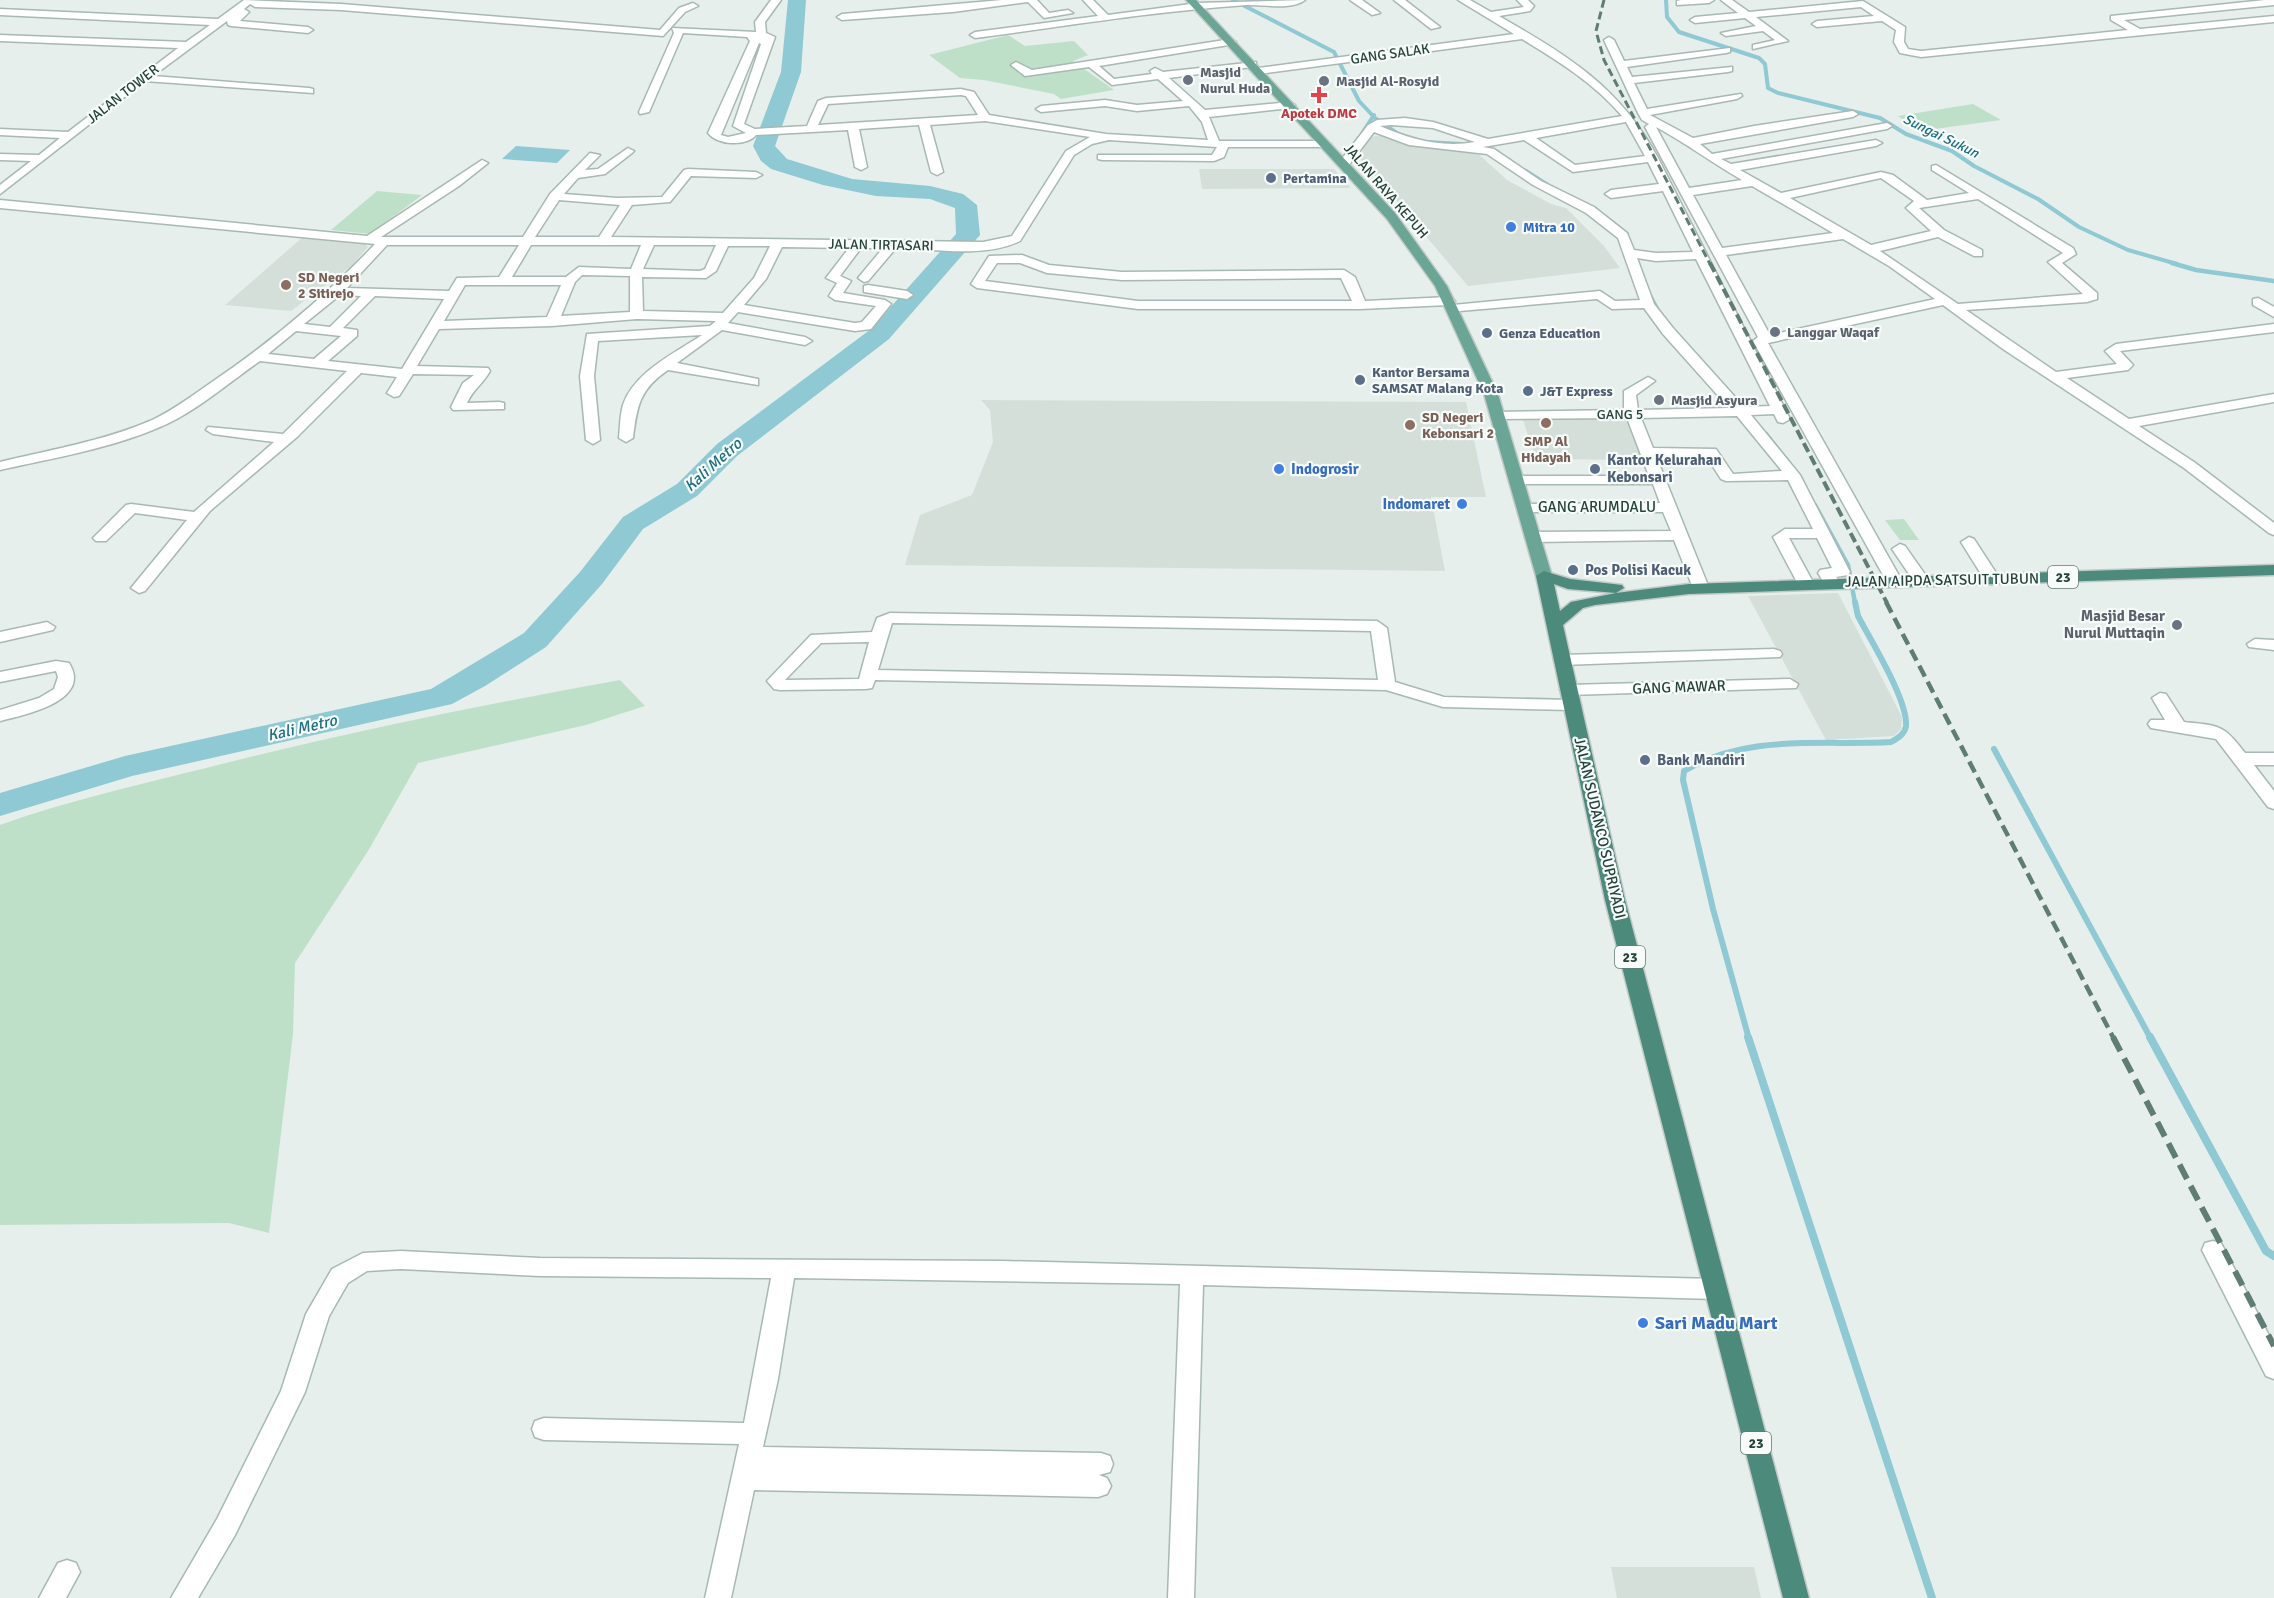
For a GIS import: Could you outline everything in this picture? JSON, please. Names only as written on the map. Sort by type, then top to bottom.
[{"type":"highway","name":"JALAN AIPDA SATSUIT TUBUN","points":[[1544,576],[1568,584],[1590,587],[1681,589],[2274,570]]},
{"type":"highway","name":"JALAN SUDANCO SUPRIYADI","points":[[1544,576],[1615,900],[1715,1289]]},
{"type":"highway","name":"JALAN AIPDA SATSUIT TUBUN","points":[[1556,623],[1577,605],[1594,600],[1681,589]]},
{"type":"highway","name":"23","points":[[1715,1289],[1796,1598]]},
{"type":"main road","name":"JALAN RAYA KEPUH","points":[[1196,5],[1326,144],[1407,237],[1451,305],[1498,415],[1544,576]]},
{"type":"street","points":[[284,0],[759,38]]},
{"type":"street","points":[[776,0],[760,22],[759,38],[740,128],[757,131],[985,118],[1109,137]]},
{"type":"street","points":[[842,17],[1025,0]]},
{"type":"street","points":[[1032,0],[1047,16],[1098,10]]},
{"type":"street","points":[[1061,0],[1079,22]]},
{"type":"street","points":[[1088,0],[1106,18]]},
{"type":"street","points":[[975,35],[1196,5],[1237,3],[1264,5],[1300,0]]},
{"type":"street","points":[[1355,0],[1375,13]]},
{"type":"street","points":[[1399,0],[1435,27]]},
{"type":"street","points":[[1462,0],[1521,36],[1610,98],[1629,118],[1652,158],[1700,255],[1656,257],[1633,253]]},
{"type":"street","points":[[1488,15],[1527,9],[1529,6],[1522,0]]},
{"type":"street","points":[[1680,3],[1709,0]]},
{"type":"street","points":[[1726,0],[1782,42],[1757,47]]},
{"type":"street","points":[[308,30],[231,23],[255,1],[344,5]]},
{"type":"street","name":"JALAN TOWER","points":[[0,191],[143,78],[220,22],[255,1]]},
{"type":"street","points":[[908,1],[915,12]]},
{"type":"street","points":[[1695,20],[1860,2],[1901,29],[1899,42],[1904,51],[1921,54],[2274,19]]},
{"type":"street","points":[[2136,31],[2114,18],[2274,2]]},
{"type":"street","points":[[644,112],[666,57],[670,31],[693,11],[695,3]]},
{"type":"street","points":[[0,12],[220,22]]},
{"type":"street","points":[[1816,24],[1883,18]]},
{"type":"street","points":[[1726,33],[1764,28]]},
{"type":"street","name":"GANG SALAK","points":[[1090,63],[1112,82],[1157,72],[1336,62],[1521,36]]},
{"type":"street","points":[[0,38],[189,45]]},
{"type":"street","points":[[757,131],[746,137],[720,139],[714,133],[759,38]]},
{"type":"street","points":[[1609,40],[1645,116],[1765,338]]},
{"type":"street","points":[[1016,65],[1025,73],[1032,73],[1232,42]]},
{"type":"street","points":[[1619,64],[1697,46]]},
{"type":"street","points":[[1619,64],[1726,51]]},
{"type":"street","points":[[1619,64],[1666,63]]},
{"type":"street","points":[[1629,80],[1728,69]]},
{"type":"street","points":[[1102,157],[1214,158],[1220,155],[1219,144],[1201,113],[1157,72]]},
{"type":"street","points":[[143,78],[309,91]]},
{"type":"street","points":[[811,128],[822,103],[826,101],[950,93],[970,94],[985,118]]},
{"type":"street","points":[[1645,116],[1737,96]]},
{"type":"street","points":[[1041,110],[1105,103],[1137,108],[1191,103]]},
{"type":"street","points":[[1173,114],[1290,105]]},
{"type":"street","points":[[1692,142],[1754,129],[1853,114]]},
{"type":"street","points":[[1645,116],[1871,249],[1949,305],[2189,465],[2274,530]]},
{"type":"street","points":[[1380,124],[1409,142],[1474,145],[1629,118]]},
{"type":"street","points":[[719,122],[740,122]]},
{"type":"street","points":[[924,122],[937,172]]},
{"type":"street","points":[[1380,124],[1455,129],[1474,145],[1490,152],[1538,183],[1590,210],[1623,236],[1633,253],[1648,304],[1668,331],[1744,412],[1793,475],[1842,572],[1826,573],[1832,583]]},
{"type":"street","points":[[1344,164],[1380,124]]},
{"type":"street","points":[[853,126],[861,167]]},
{"type":"street","points":[[1712,157],[1887,126]]},
{"type":"street","points":[[0,132],[70,135]]},
{"type":"street","points":[[1526,136],[1573,169],[1652,158]]},
{"type":"street","name":"JALAN TIRTASARI","points":[[0,204],[384,241],[603,240],[983,246],[1008,242],[1016,238],[1070,153],[1086,142],[1109,137],[1219,144],[1326,144]]},
{"type":"street","points":[[1730,168],[1876,143]]},
{"type":"street","points":[[572,175],[606,170],[628,151]]},
{"type":"street","points":[[503,280],[554,196],[594,155]]},
{"type":"street","points":[[0,157],[41,158]]},
{"type":"street","points":[[369,240],[402,215],[447,191],[482,163]]},
{"type":"street","points":[[1894,581],[1760,341],[1765,338],[1799,334],[1949,305],[2092,296],[2054,262],[2070,254],[2069,251],[1936,168]]},
{"type":"street","points":[[554,196],[627,204],[666,200],[685,173],[691,171],[756,175]]},
{"type":"street","points":[[1780,197],[1881,175],[1889,177],[1924,203]]},
{"type":"street","points":[[1686,192],[1754,182]]},
{"type":"street","points":[[1611,194],[1666,187]]},
{"type":"street","points":[[1978,252],[1940,233],[1912,208],[1914,205],[1924,203],[1980,195]]},
{"type":"street","points":[[603,240],[627,204]]},
{"type":"street","points":[[1871,249],[1940,233]]},
{"type":"street","points":[[1719,252],[1845,235]]},
{"type":"street","points":[[0,466],[88,445],[155,424],[214,388],[256,357],[337,291],[384,241]]},
{"type":"street","points":[[637,315],[636,271],[649,241]]},
{"type":"street","points":[[552,322],[569,281],[579,271],[636,271],[702,275],[710,271],[724,242]]},
{"type":"street","points":[[626,438],[630,405],[637,391],[665,365],[700,343],[760,279],[778,243]]},
{"type":"street","points":[[435,325],[593,320],[637,315],[866,326],[885,304],[834,296],[845,281],[832,277],[858,244]]},
{"type":"street","points":[[864,278],[893,244]]},
{"type":"street","name":"GANG 5","points":[[1498,415],[1744,412],[1781,414],[1700,255]]},
{"type":"street","points":[[1360,305],[1348,276],[1294,290],[1239,290],[1192,290],[1138,305],[977,284],[993,259],[1022,259],[1047,268],[1136,276],[1192,290],[1239,290],[1294,290],[1360,305],[1451,305],[1600,295],[1612,305],[1648,304]]},
{"type":"street","points":[[1136,276],[1138,305]]},
{"type":"street","points":[[394,393],[453,295],[465,280],[569,281]]},
{"type":"street","points":[[842,285],[907,295]]},
{"type":"street","points":[[337,291],[453,295]]},
{"type":"street","points":[[333,331],[371,293]]},
{"type":"street","points":[[2258,302],[2274,313]]},
{"type":"street","points":[[593,320],[587,376],[593,440]]},
{"type":"street","points":[[592,337],[721,320],[805,341]]},
{"type":"street","points":[[291,327],[352,333],[316,365]]},
{"type":"street","points":[[2054,376],[2123,367],[2126,365],[2112,351],[2115,348],[2274,328]]},
{"type":"street","points":[[256,357],[356,370],[483,371],[477,382],[468,386],[458,407],[499,406]]},
{"type":"street","points":[[665,365],[753,382]]},
{"type":"street","points":[[139,588],[197,517],[285,439],[356,370]]},
{"type":"street","points":[[1648,381],[1629,394],[1632,414],[1645,452],[1701,588]]},
{"type":"street","points":[[2127,424],[2274,398]]},
{"type":"street","points":[[213,430],[285,439]]},
{"type":"street","points":[[1645,452],[1711,452],[1726,476],[1731,478],[1793,475]]},
{"type":"street","points":[[1516,480],[1657,480]]},
{"type":"street","name":"GANG ARUMDALU","points":[[1525,508],[1668,507]]},
{"type":"street","points":[[101,538],[131,508],[197,517]]},
{"type":"street","points":[[1806,584],[1781,537],[1785,534],[1822,533]]},
{"type":"street","points":[[1533,537],[1679,535]]},
{"type":"street","points":[[1969,542],[1992,579]]},
{"type":"street","points":[[1900,549],[1921,580]]},
{"type":"street","points":[[878,637],[817,638],[775,681],[780,685],[862,686],[866,684],[883,621],[890,618],[1377,626],[1387,685]]},
{"type":"street","points":[[0,637],[47,627]]},
{"type":"street","points":[[2255,645],[2274,645]]},
{"type":"street","name":"GANG MAWAR","points":[[1562,660],[1774,654]]},
{"type":"street","points":[[0,677],[56,666],[63,667],[66,677],[62,691],[45,702],[0,716]]},
{"type":"street","name":"GANG MAWAR","points":[[869,675],[1387,685],[1443,702],[1790,684]]},
{"type":"street","points":[[2160,698],[2178,726]]},
{"type":"street","points":[[2157,724],[2222,735],[2274,803]]},
{"type":"street","points":[[2242,759],[2274,759]]},
{"type":"street","points":[[2213,1250],[2274,1369]]},
{"type":"street","points":[[184,1598],[226,1527],[293,1392],[318,1314],[340,1276],[363,1262],[401,1260],[540,1267],[784,1269],[820,1267],[1004,1270],[1192,1277],[1715,1289]]},
{"type":"street","points":[[718,1598],[749,1457],[784,1269]]},
{"type":"street","points":[[1181,1598],[1192,1277]]},
{"type":"street","points":[[544,1429],[749,1457],[1099,1475]]},
{"type":"street","points":[[52,1598],[67,1572]]},
{"type":"shaded area","name":"Mitra 10","points":[[1385,135],[1423,147],[1474,150],[1507,180],[1551,204],[1566,208],[1604,246],[1620,268],[1468,286],[1359,157],[1369,137]]},
{"type":"shaded area","name":"Pertamina","points":[[1199,169],[1334,169],[1351,188],[1202,189]]},
{"type":"shaded area","name":"SD Negeri 2 Sitirejo","points":[[303,237],[365,244],[368,247],[351,266],[291,311],[225,305]]},
{"type":"shaded area","points":[[981,400],[1466,402],[1486,497],[1431,497],[1445,571],[905,565],[920,515],[972,495],[993,442],[990,410]]},
{"type":"shaded area","points":[[1630,416],[1647,460],[1536,459],[1522,417]]},
{"type":"shaded area","points":[[1838,593],[1902,717],[1901,729],[1894,736],[1826,740],[1748,596]]},
{"type":"shaded area","points":[[1611,1567],[1754,1567],[1761,1598],[1617,1598]]},
{"type":"green space","points":[[1008,35],[1025,46],[1074,41],[1088,55],[1073,61],[1114,90],[1061,99],[1054,94],[984,80],[960,78],[929,55]]},
{"type":"green space","points":[[1973,104],[2001,120],[1920,131],[1898,116]]},
{"type":"green space","points":[[377,191],[422,195],[370,234],[331,230]]},
{"type":"green space","points":[[1904,519],[1919,540],[1900,540],[1885,520]]},
{"type":"green space","points":[[620,680],[645,706],[586,725],[418,763],[368,851],[295,963],[293,1034],[269,1233],[229,1223],[0,1225],[0,825],[102,794],[257,755],[361,731]]},
{"type":"water","points":[[516,146],[570,150],[557,163],[502,159]]},
{"type":"waterway","name":"Kali Metro","points":[[0,805],[125,767],[441,697],[535,640],[591,578],[633,523],[687,490],[727,450],[880,334],[968,235],[966,205],[955,199],[930,192],[876,190],[842,184],[779,164],[769,156],[764,146],[784,94],[793,61],[794,16],[797,0]]},
{"type":"waterway","points":[[1233,0],[1334,52],[1359,101],[1373,116]]},
{"type":"waterway","name":"Sungai Sukun","points":[[1666,0],[1667,17],[1679,32],[1759,58],[1765,64],[1768,88],[1778,93],[1880,118],[1906,134],[1952,151],[1974,166],[2038,199],[2079,227],[2128,250],[2177,264]]},
{"type":"waterway","points":[[1363,132],[1373,116]]},
{"type":"waterway","points":[[1373,116],[1401,136]]},
{"type":"waterway","points":[[1426,142],[1463,144]]},
{"type":"waterway","points":[[1476,146],[1498,152]]},
{"type":"waterway","points":[[1526,171],[1551,187]]},
{"type":"waterway","points":[[1609,220],[1627,234]]},
{"type":"waterway","name":"Sungai Sukun","points":[[2172,263],[2196,270],[2274,281]]},
{"type":"waterway","points":[[1649,294],[1660,314]]},
{"type":"waterway","points":[[1766,434],[1789,463]]},
{"type":"waterway","points":[[1815,505],[1848,565],[1855,603]]},
{"type":"waterway","points":[[1749,1039],[1713,909],[1683,780],[1684,771],[1708,759],[1759,746],[1891,742],[1901,736],[1906,726],[1901,701],[1888,671],[1858,616],[1855,602]]},
{"type":"waterway","points":[[1994,749],[2151,1039]]},
{"type":"waterway","points":[[1748,1037],[1932,1598]]},
{"type":"waterway","points":[[2150,1037],[2266,1251],[2274,1256]]},
{"type":"railway","points":[[1604,0],[1596,31],[1604,60],[1710,264]]},
{"type":"railway","points":[[1710,263],[1887,603]]},
{"type":"railway","points":[[1886,602],[2114,1039]]},
{"type":"railway","points":[[2113,1037],[2274,1346]]},
{"type":"place","name":"Masjid Nurul Huda","points":[[1188,80]]},
{"type":"place","name":"Masjid Al-Rosyid","points":[[1324,81]]},
{"type":"place","name":"Apotek DMC","points":[[1319,95]]},
{"type":"place","name":"Pertamina","points":[[1271,178]]},
{"type":"place","name":"Mitra 10","points":[[1511,227]]},
{"type":"place","name":"SD Negeri 2 Sitirejo","points":[[286,285]]},
{"type":"place","name":"Langgar Waqaf","points":[[1775,332]]},
{"type":"place","name":"Genza Education","points":[[1487,333]]},
{"type":"place","name":"Kantor Bersama SAMSAT Malang Kota","points":[[1360,380]]},
{"type":"place","name":"J&T Express","points":[[1528,391]]},
{"type":"place","name":"Masjid Asyura","points":[[1659,400]]},
{"type":"place","name":"SMP Al Hidayah","points":[[1546,423]]},
{"type":"place","name":"SD Negeri Kebonsari 2","points":[[1410,425]]},
{"type":"place","name":"Indogrosir","points":[[1279,469]]},
{"type":"place","name":"Kantor Kelurahan Kebonsari","points":[[1595,469]]},
{"type":"place","name":"Indomaret","points":[[1462,504]]},
{"type":"place","name":"Pos Polisi Kacuk","points":[[1573,570]]},
{"type":"place","name":"Masjid Besar Nurul Muttaqin","points":[[2177,625]]},
{"type":"place","name":"Bank Mandiri","points":[[1645,760]]},
{"type":"place","name":"Sari Madu Mart","points":[[1643,1323]]}]
